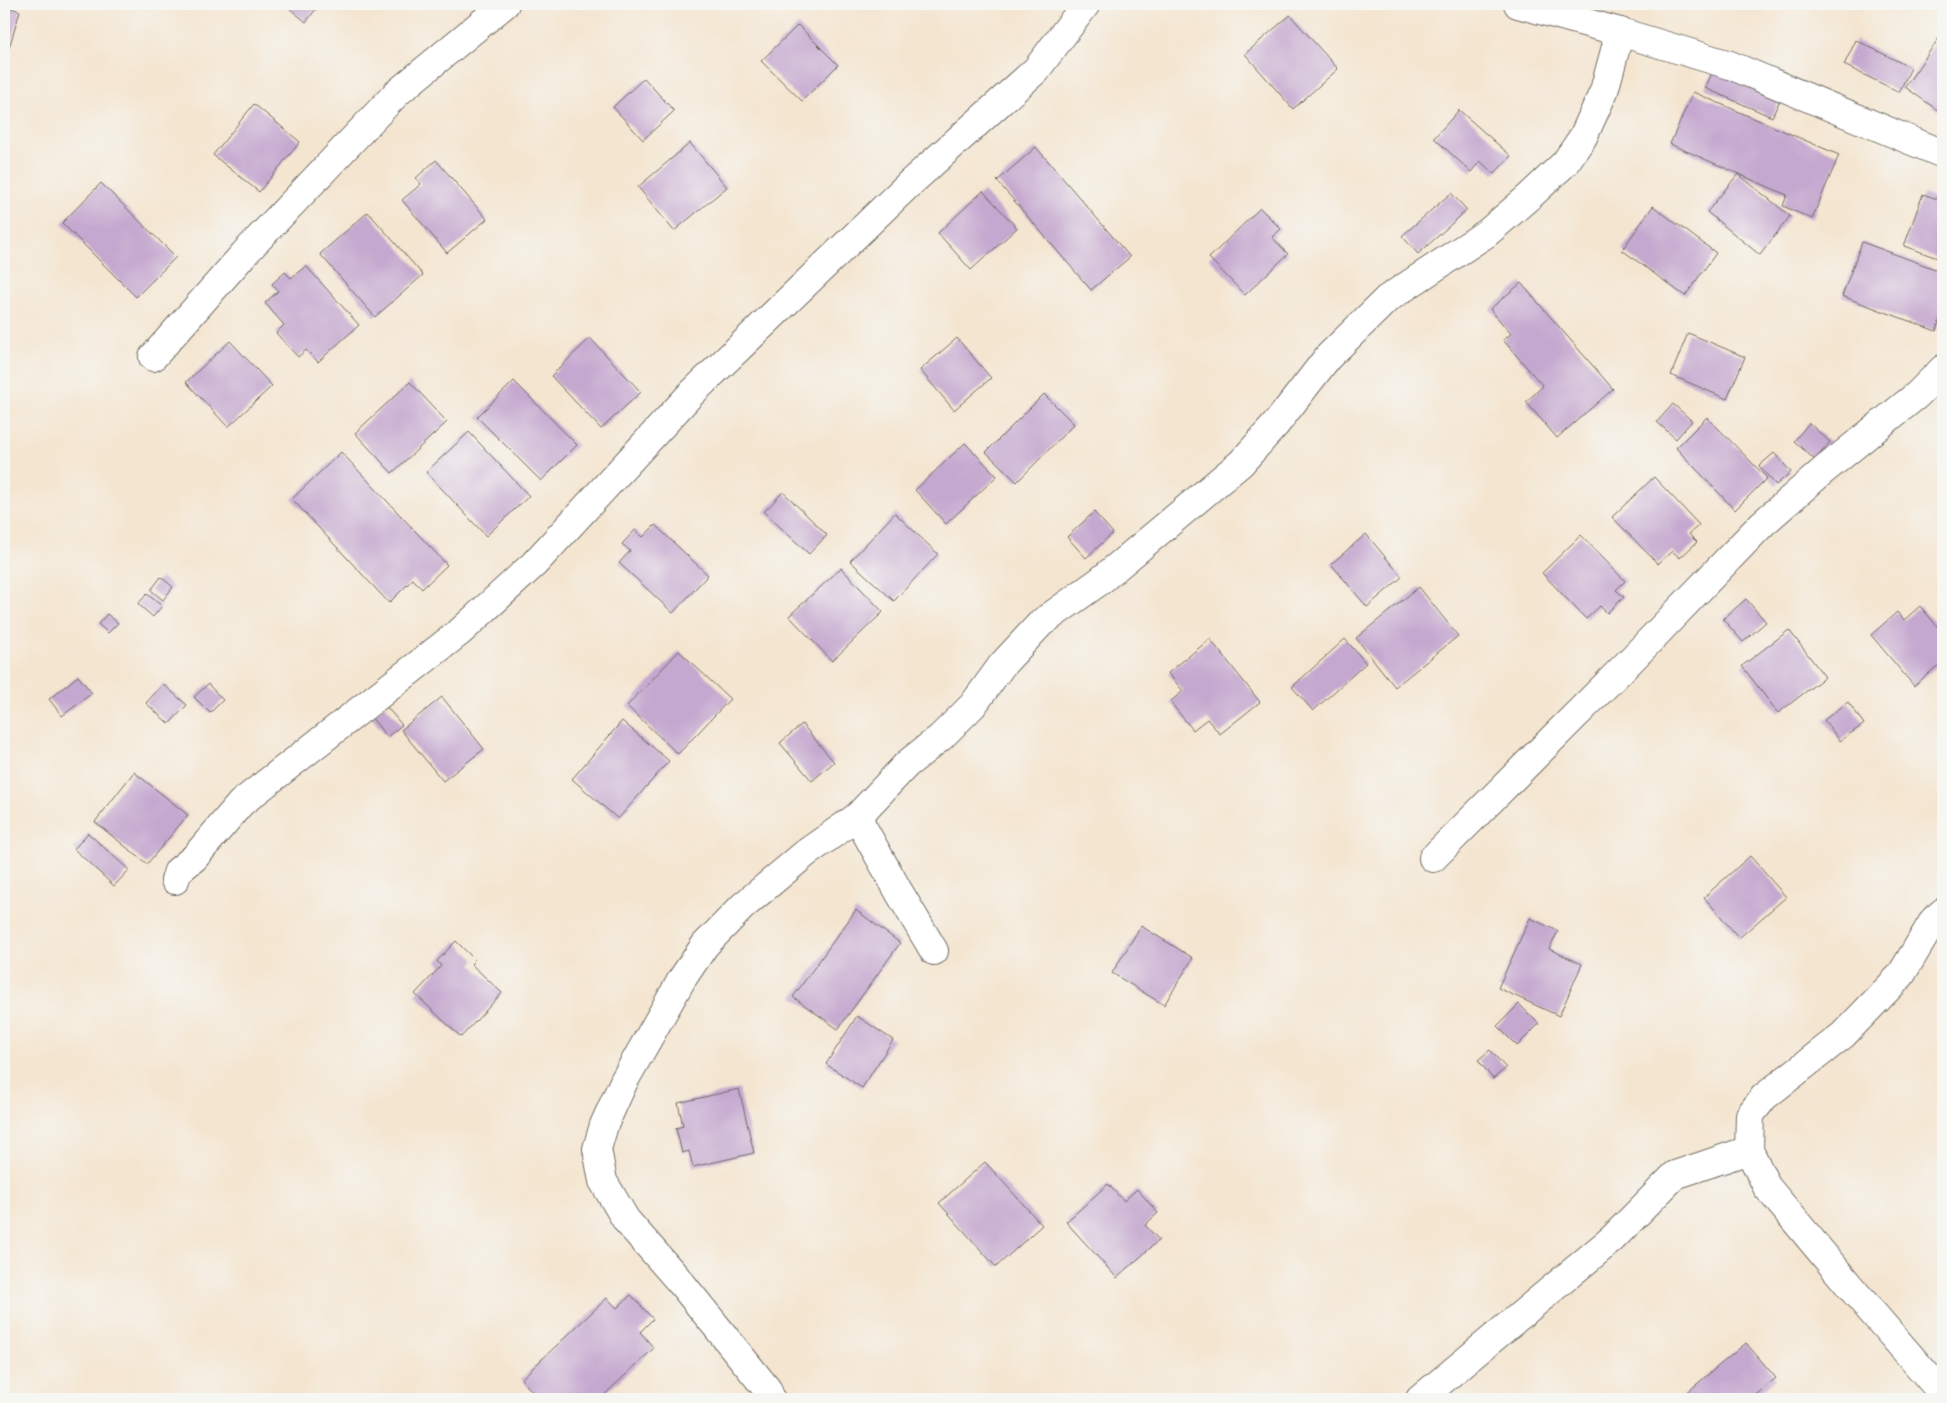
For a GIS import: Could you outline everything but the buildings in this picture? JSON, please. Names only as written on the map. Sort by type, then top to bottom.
[{"type":"street","points":[[152,357],[244,254],[397,93],[505,4]]},
{"type":"street","points":[[176,880],[178,871],[194,858],[242,803],[461,631],[534,564],[691,394],[908,185],[1036,70],[1086,4]]},
{"type":"street","points":[[1518,4],[1730,65],[1943,154]]},
{"type":"street","points":[[771,1399],[767,1389],[682,1284],[626,1220],[603,1181],[597,1148],[604,1126],[624,1081],[682,979],[705,945],[743,906],[806,853],[857,817],[907,764],[941,737],[973,705],[1002,665],[1041,623],[1100,581],[1241,463],[1276,424],[1328,357],[1387,299],[1487,233],[1531,195],[1564,162],[1583,137],[1604,91],[1620,32]]},
{"type":"street","points":[[1433,858],[1606,685],[1762,524],[1824,470],[1916,395],[1943,368]]},
{"type":"street","points":[[857,817],[934,951]]},
{"type":"street","points":[[1943,912],[1934,920],[1901,975],[1843,1035],[1764,1097],[1750,1115],[1749,1150],[1767,1187],[1943,1394]]},
{"type":"street","points":[[1420,1399],[1612,1240],[1674,1176],[1749,1150]]}]
